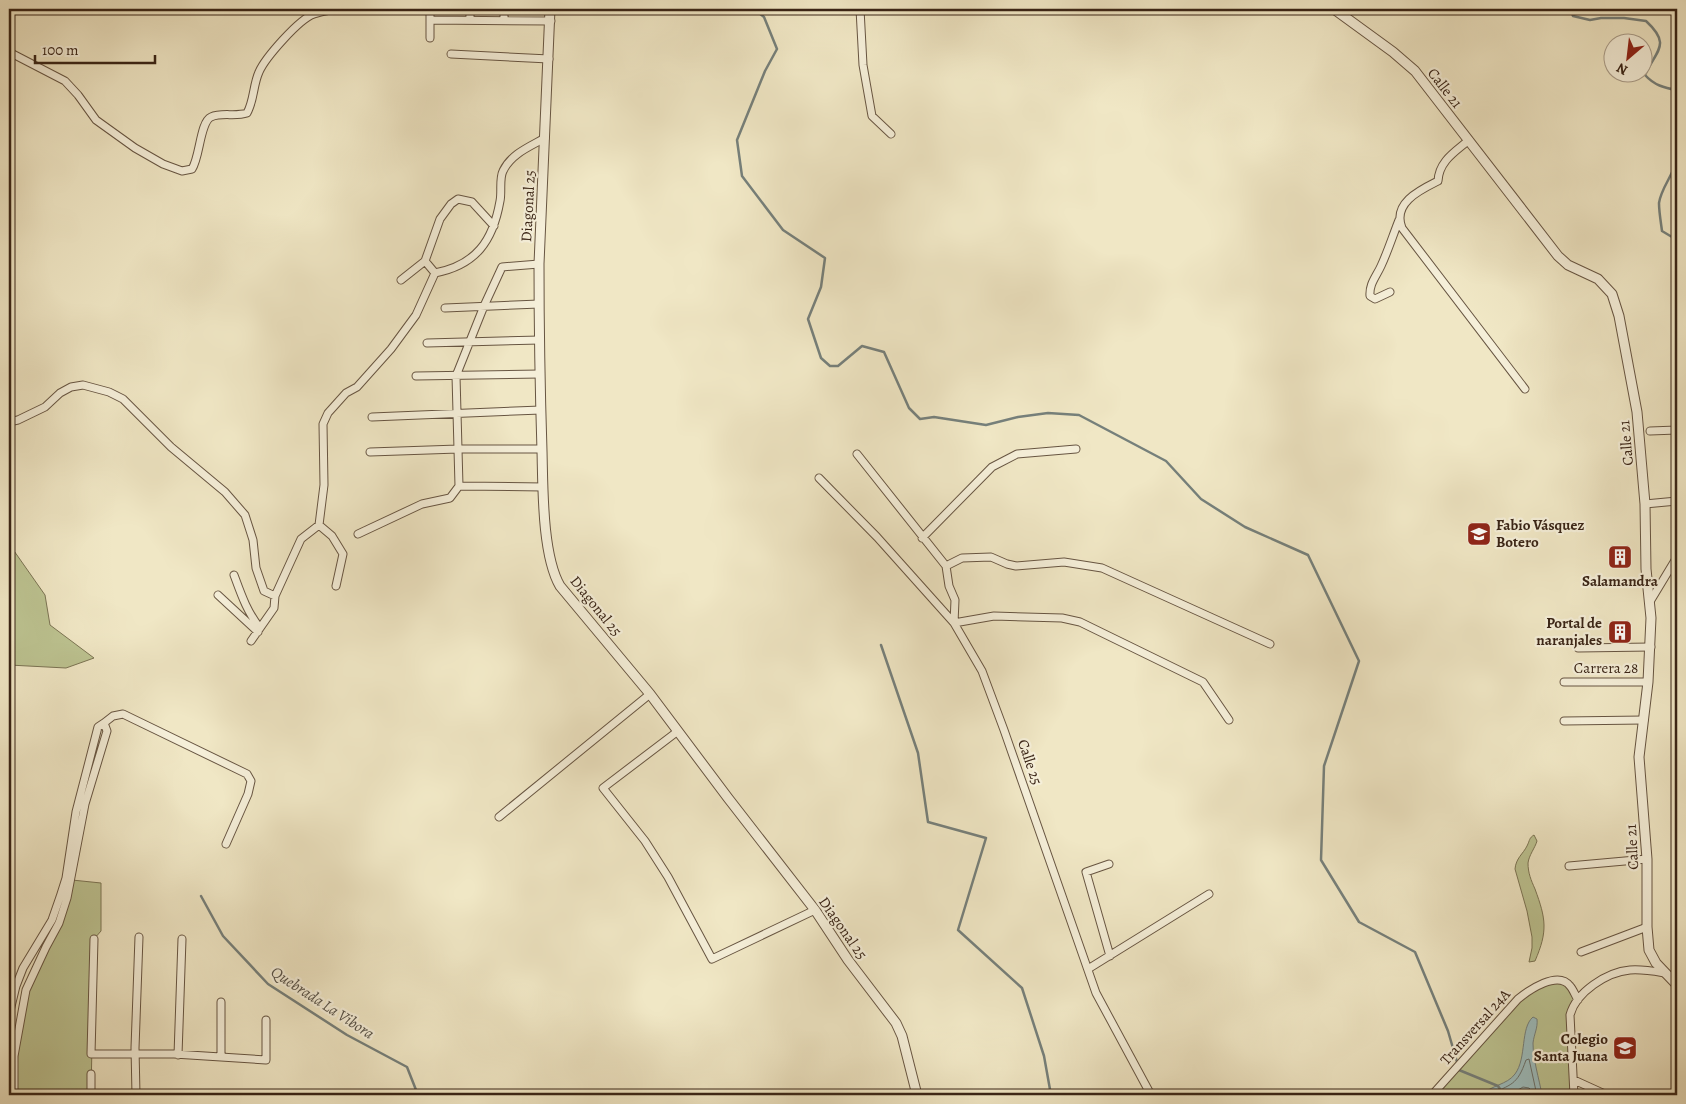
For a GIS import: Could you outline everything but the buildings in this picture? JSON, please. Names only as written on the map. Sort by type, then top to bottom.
[{"type":"street","points":[[9,52],[65,81],[96,120],[135,148],[163,164],[182,171],[192,169],[197,161],[206,120],[212,117],[238,116],[247,113],[259,72],[283,40],[314,14],[344,9]]},
{"type":"street","points":[[430,9],[430,38]]},
{"type":"street","points":[[470,9],[470,20]]},
{"type":"street","points":[[504,9],[504,20]]},
{"type":"street","name":"Diagonal 25","points":[[550,9],[539,304],[543,487],[547,537],[554,576],[560,586],[650,694],[815,910],[848,960],[896,1023],[902,1036],[917,1095]]},
{"type":"street","points":[[860,9],[863,65],[872,116],[891,134]]},
{"type":"street","name":"Calle 21","points":[[1334,9],[1393,52],[1415,72],[1558,256],[1568,265],[1598,279],[1612,294],[1619,316],[1637,412],[1645,504],[1646,569],[1650,600],[1651,647],[1639,757],[1647,859],[1649,950],[1656,962],[1677,985]]},
{"type":"street","points":[[430,20],[551,21]]},
{"type":"street","points":[[452,54],[549,59]]},
{"type":"street","points":[[435,273],[446,271],[474,257],[486,242],[494,226],[500,200],[502,172],[511,158],[545,138]]},
{"type":"street","points":[[1390,292],[1375,299],[1370,296],[1371,283],[1381,267],[1404,204],[1416,193],[1438,180],[1441,165],[1469,140]]},
{"type":"street","points":[[401,280],[425,260],[440,219],[458,199],[472,202],[494,226]]},
{"type":"street","points":[[1399,220],[1402,228],[1525,389]]},
{"type":"street","points":[[425,260],[435,273]]},
{"type":"street","points":[[358,534],[422,504],[450,498],[459,486],[456,376],[502,267],[539,264]]},
{"type":"street","points":[[251,641],[274,608],[275,596],[301,539],[319,524],[324,485],[323,424],[328,413],[346,393],[357,387],[391,349],[416,315],[435,273]]},
{"type":"street","points":[[445,308],[539,304]]},
{"type":"street","points":[[427,343],[540,340]]},
{"type":"street","points":[[416,376],[540,374]]},
{"type":"street","points":[[9,422],[18,420],[45,407],[71,387],[83,385],[123,398],[171,447],[225,492],[245,514],[253,540],[256,568],[264,591],[275,596]]},
{"type":"street","points":[[372,417],[541,410]]},
{"type":"street","points":[[1650,431],[1677,430]]},
{"type":"street","points":[[370,452],[542,449]]},
{"type":"street","points":[[922,538],[992,467],[1018,454],[1076,449]]},
{"type":"street","points":[[857,454],[946,566],[955,600],[954,623],[994,616],[1062,618],[1080,622],[1204,682],[1229,720]]},
{"type":"street","name":"Calle 25","points":[[819,478],[876,537],[954,623],[985,680],[1096,993],[1151,1095]]},
{"type":"street","points":[[459,486],[543,487]]},
{"type":"street","points":[[1645,504],[1677,501]]},
{"type":"street","points":[[319,524],[332,536],[343,554],[336,586]]},
{"type":"street","points":[[946,566],[962,558],[991,557],[1016,566],[1064,562],[1102,568],[1270,644]]},
{"type":"street","points":[[1650,600],[1677,558]]},
{"type":"street","points":[[234,575],[242,599],[259,630]]},
{"type":"street","points":[[218,595],[259,630]]},
{"type":"street","points":[[1578,648],[1651,647]]},
{"type":"street","name":"Carrera 28","points":[[1564,682],[1648,682]]},
{"type":"street","points":[[499,817],[650,694]]},
{"type":"street","points":[[9,1015],[16,986],[28,959],[52,920],[66,878],[76,812],[98,727],[113,716],[123,714],[247,774],[251,781],[248,794],[226,844]]},
{"type":"street","points":[[1564,721],[1644,720]]},
{"type":"street","points":[[14,1095],[11,1059],[26,990],[39,960],[60,923],[67,898],[85,804],[107,731],[104,723]]},
{"type":"street","points":[[678,731],[603,788],[645,841],[668,877],[712,959],[815,910]]},
{"type":"street","points":[[1569,866],[1647,859]]},
{"type":"street","points":[[1109,864],[1086,872],[1110,956]]},
{"type":"street","points":[[1088,970],[1209,894]]},
{"type":"street","points":[[1581,952],[1647,927]]},
{"type":"street","points":[[136,1095],[135,1055],[139,937]]},
{"type":"street","points":[[94,939],[91,1054],[178,1055],[266,1060],[266,1020]]},
{"type":"street","points":[[178,1055],[182,939]]},
{"type":"street","points":[[28,959],[39,960]]},
{"type":"street","points":[[1574,1095],[1570,1015],[1572,1008],[1587,990],[1613,974],[1635,970],[1665,973]]},
{"type":"street","name":"Transversal 24A","points":[[1432,1095],[1526,992],[1553,980],[1566,982],[1578,1000]]},
{"type":"street","points":[[221,1002],[222,1057]]},
{"type":"street","points":[[91,1074],[91,1095]]},
{"type":"street","points":[[1574,1080],[1606,1095]]},
{"type":"green space","points":[[9,547],[12,548],[45,595],[50,625],[94,658],[66,668],[9,665]]},
{"type":"green space","points":[[1534,835],[1537,841],[1528,867],[1543,917],[1544,933],[1535,961],[1529,962],[1532,937],[1515,869],[1518,859],[1530,838]]},
{"type":"green space","points":[[72,880],[101,883],[101,931],[94,939],[91,1095],[14,1095],[23,1001],[59,923]]},
{"type":"green space","points":[[1566,982],[1578,1000],[1572,1008],[1574,1095],[1432,1095],[1518,999],[1536,986]]},
{"type":"water","points":[[1533,1017],[1537,1019],[1533,1049],[1542,1095],[1528,1095],[1524,1092],[1521,1095],[1482,1095],[1508,1081],[1515,1074],[1521,1060],[1526,1028]]},
{"type":"waterway","points":[[754,9],[764,17],[777,49],[765,71],[737,140],[742,176],[783,230],[825,258],[821,287],[808,319],[821,358],[830,366],[838,366],[862,346],[884,352],[909,408],[920,419],[934,417],[986,425],[1018,417],[1048,413],[1079,415],[1166,461],[1201,499],[1245,527],[1308,555],[1359,661],[1324,766],[1321,860],[1359,922],[1415,952],[1448,1031],[1457,1062]]},
{"type":"waterway","points":[[1570,9],[1573,16],[1590,20],[1624,18],[1646,21],[1654,29],[1660,42],[1657,53],[1645,75],[1660,86],[1677,90]]},
{"type":"waterway","points":[[1677,159],[1659,203],[1662,231],[1677,240]]},
{"type":"waterway","points":[[881,645],[918,753],[928,822],[986,838],[958,930],[1022,988],[1044,1056],[1051,1095]]},
{"type":"waterway","name":"Quebrada La Vibora","points":[[201,896],[223,936],[268,984],[347,1035],[407,1067],[418,1095]]},
{"type":"waterway","points":[[1459,1070],[1498,1086],[1500,1089]]},
{"type":"place","name":"Fabio Vásquez Botero","points":[[1479,534]]},
{"type":"place","name":"Salamandra","points":[[1620,557]]},
{"type":"place","name":"Portal de naranjales","points":[[1620,632]]},
{"type":"place","name":"Colegio Santa Juana","points":[[1625,1048]]}]
